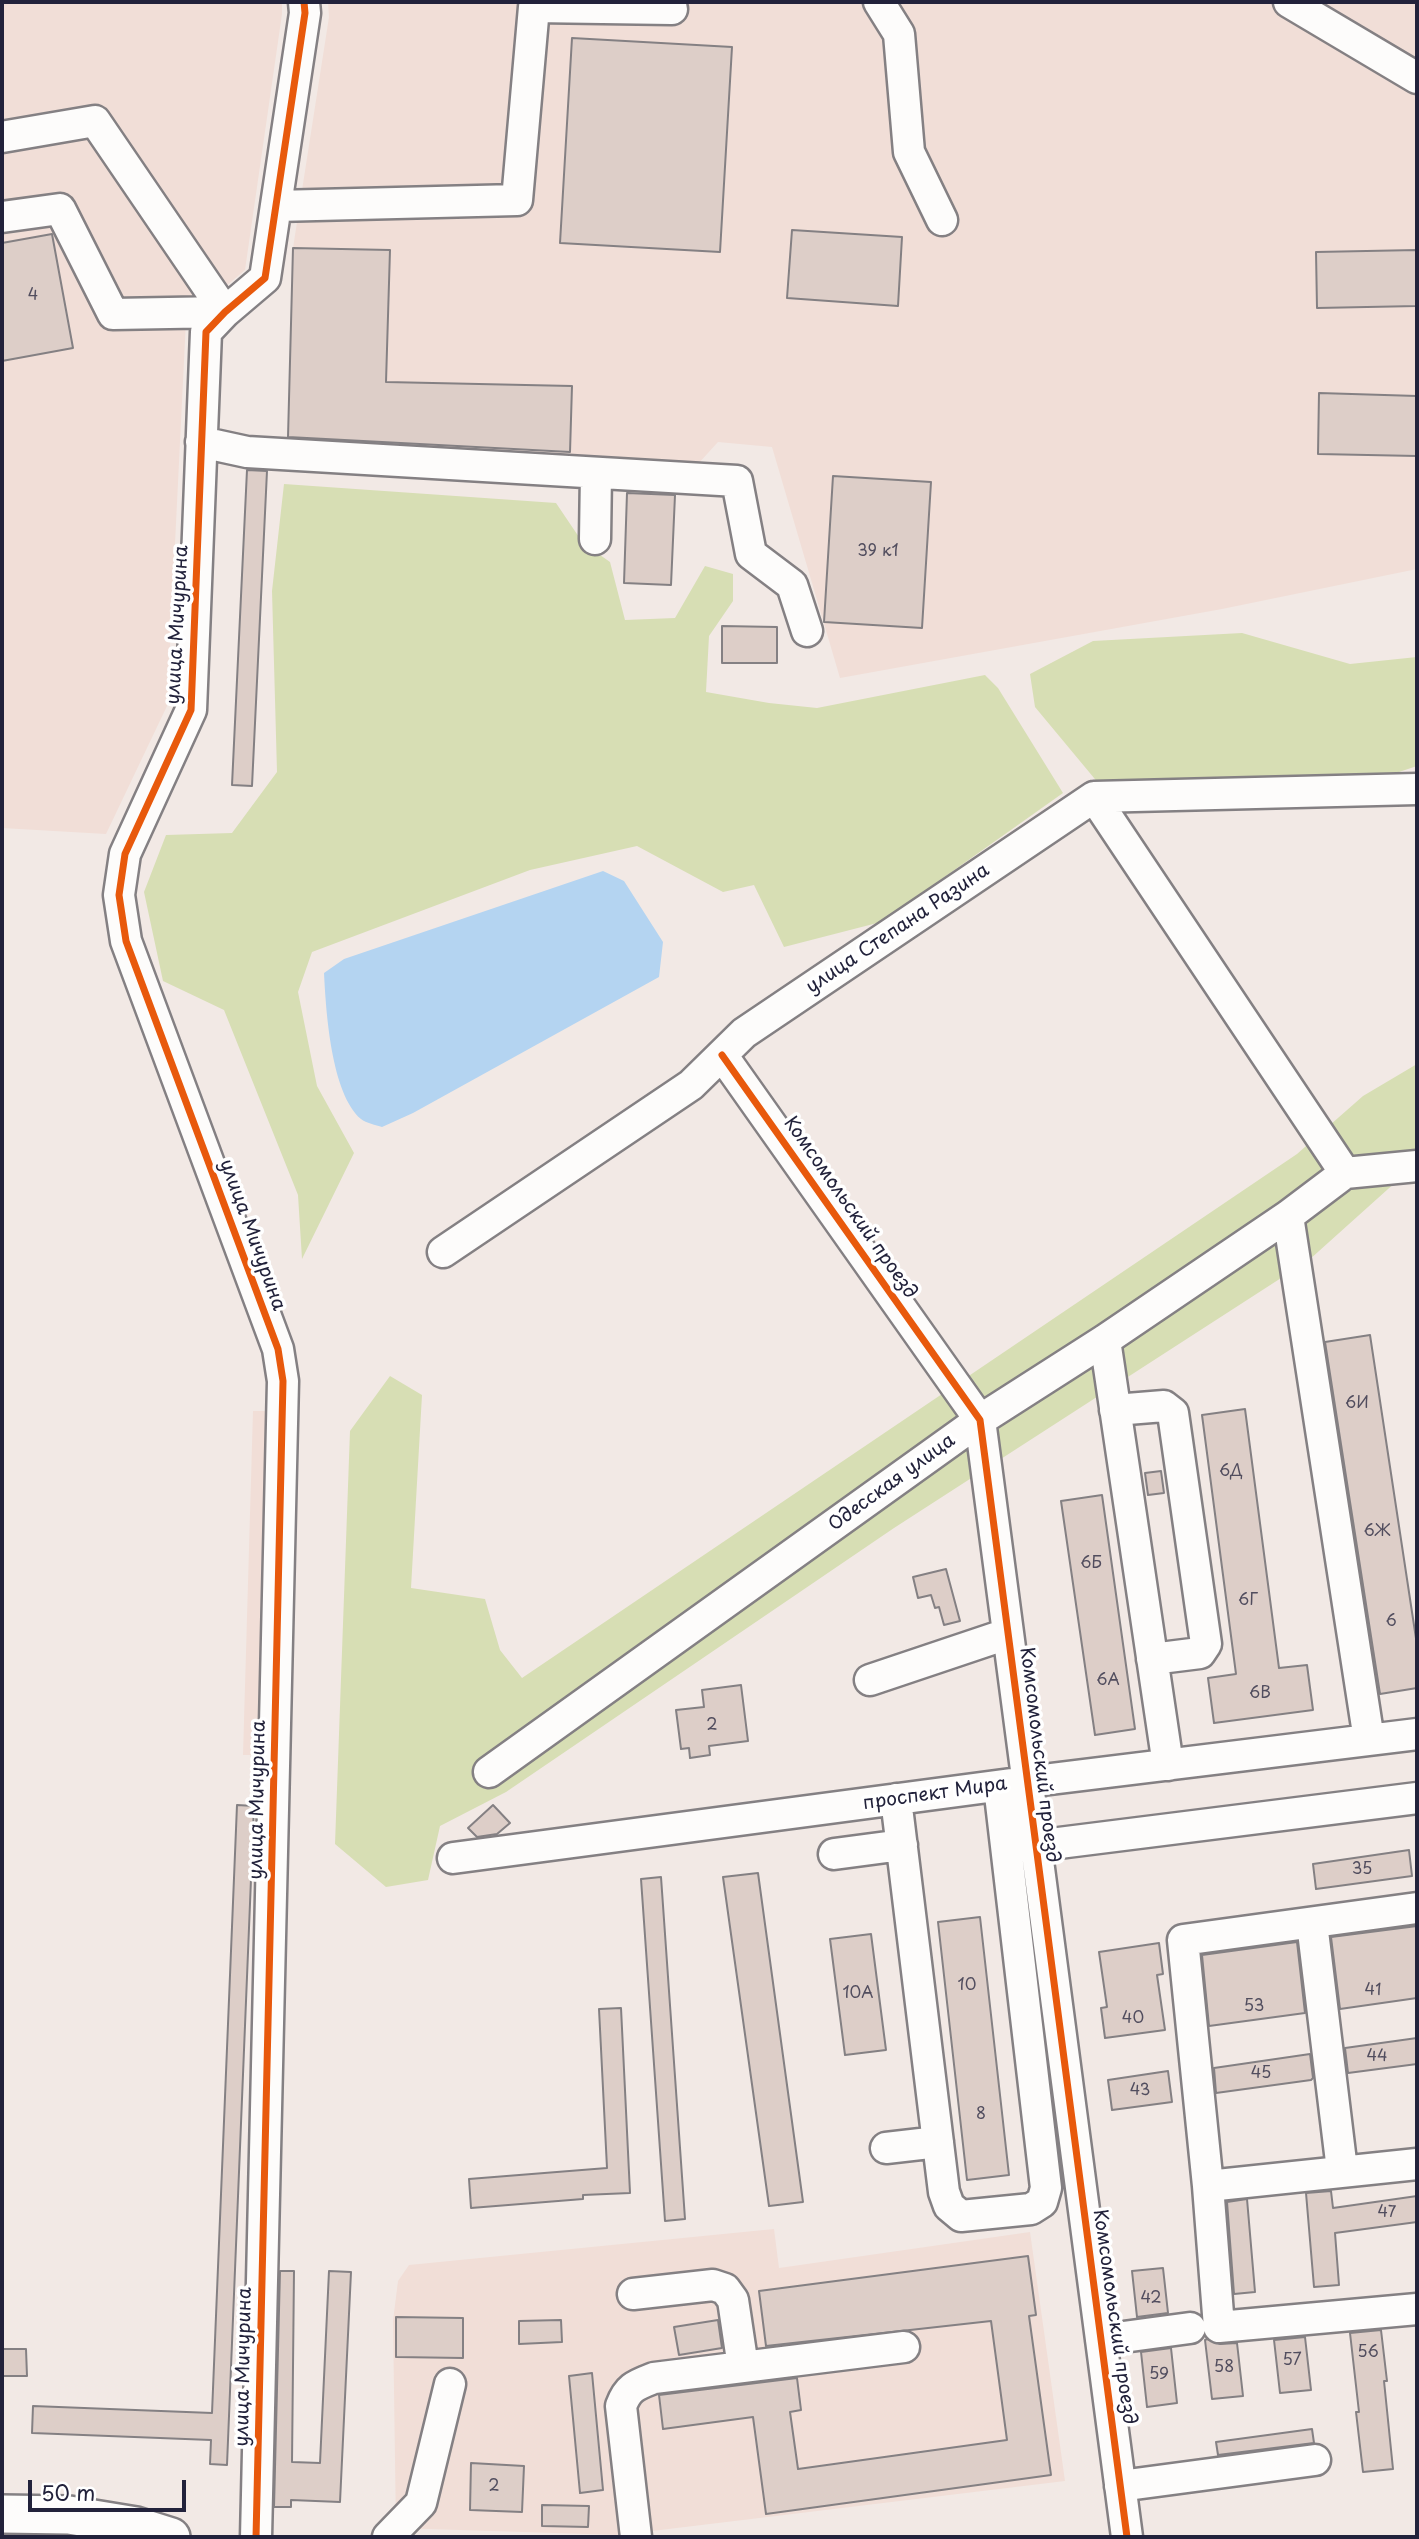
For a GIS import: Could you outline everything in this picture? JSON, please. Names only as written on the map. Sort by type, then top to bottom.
[{"type":"main road","points":[[2,2514],[69,2515],[136,2526],[171,2537]]},
{"type":"street","name":"улица Мичурина","points":[[256,2537],[283,1381],[278,1349],[126,941],[118,895],[125,854],[191,710],[206,332],[265,278],[305,13],[304,2]]},
{"type":"street","points":[[879,2],[899,34],[909,152],[942,220]]},
{"type":"street","points":[[1289,2],[1417,78]]},
{"type":"street","points":[[276,206],[517,200],[534,7],[672,9]]},
{"type":"street","points":[[2,137],[95,121],[225,312]]},
{"type":"street","points":[[2,217],[60,209],[113,314],[225,312]]},
{"type":"street","points":[[201,442],[247,452],[737,481],[751,554],[792,585],[807,631]]},
{"type":"street","points":[[596,473],[596,539]]},
{"type":"street","points":[[1094,797],[1417,789]]},
{"type":"street","points":[[1094,797],[1345,1173],[1417,1166]]},
{"type":"street","name":"улица Степана Разина","points":[[443,1252],[691,1085],[744,1033],[1094,797]]},
{"type":"street","name":"Комсомольский проезд","points":[[722,1055],[981,1420],[1007,1634],[1012,1784],[1035,1846],[1127,2537]]},
{"type":"street","name":"Одесская улица","points":[[489,1772],[981,1420],[1288,1216],[1345,1173]]},
{"type":"street","points":[[1288,1216],[1369,1740]]},
{"type":"street","points":[[1105,1340],[1168,1765]]},
{"type":"street","points":[[1115,1410],[1164,1406],[1172,1413],[1175,1426],[1206,1644],[1200,1653],[1152,1659]]},
{"type":"street","points":[[870,1680],[1007,1634]]},
{"type":"street","name":"проспект Мира","points":[[453,1858],[1417,1734]]},
{"type":"street","points":[[896,1799],[944,2192],[949,2206],[961,2216],[1031,2209],[1042,2202],[1046,2188],[1012,1784]]},
{"type":"street","points":[[1035,1846],[1417,1798]]},
{"type":"street","points":[[834,1854],[902,1845]]},
{"type":"street","points":[[1417,1908],[1183,1940],[1208,2186],[1219,2327],[1417,2309]]},
{"type":"street","points":[[1312,1923],[1342,2170]]},
{"type":"street","points":[[886,2148],[938,2141]]},
{"type":"street","points":[[1208,2186],[1417,2164]]},
{"type":"street","points":[[633,2294],[713,2285],[725,2289],[733,2300],[743,2367]]},
{"type":"street","points":[[1101,2340],[1189,2328]]},
{"type":"street","points":[[636,2537],[621,2406],[626,2393],[636,2385],[654,2378],[904,2347]]},
{"type":"street","points":[[388,2537],[421,2503],[450,2384]]},
{"type":"street","points":[[1121,2486],[1315,2460]]},
{"type":"shaded area","points":[[2,2],[282,2],[245,270],[186,320],[167,706],[106,834],[2,828]]},
{"type":"shaded area","points":[[328,2],[1417,2],[1417,569],[1222,609],[840,678],[772,447],[718,442],[687,476],[288,445],[293,248],[329,17]]},
{"type":"shaded area","points":[[253,1411],[272,1411],[262,1755],[243,1755]]},
{"type":"shaded area","points":[[774,2229],[779,2268],[1030,2232],[1065,2481],[619,2535],[396,2528],[393,2321],[398,2281],[409,2265]]},
{"type":"green space","points":[[284,484],[556,503],[583,543],[610,562],[625,620],[675,618],[705,566],[733,574],[733,601],[709,636],[706,692],[817,708],[985,675],[998,688],[1063,793],[881,922],[784,947],[754,885],[723,892],[637,846],[530,870],[312,952],[298,992],[317,1086],[354,1153],[302,1259],[298,1195],[224,1010],[163,981],[144,892],[166,835],[232,833],[277,772],[272,591]]},
{"type":"green space","points":[[1242,633],[1350,664],[1417,657],[1417,766],[1393,774],[1099,784],[1035,707],[1030,674],[1093,641]]},
{"type":"green space","points":[[1417,1064],[1417,1163],[1309,1260],[894,1528],[506,1792],[440,1826],[428,1880],[386,1887],[335,1844],[350,1431],[390,1376],[422,1395],[411,1588],[485,1599],[500,1650],[522,1678],[1297,1154],[1363,1096]]},
{"type":"water","points":[[603,871],[624,881],[663,942],[659,977],[413,1113],[382,1127],[361,1119],[343,1091],[337,1071],[326,1008],[324,973],[344,959]]},
{"type":"building","points":[[572,38],[732,47],[720,252],[560,243]]},
{"type":"building","points":[[792,230],[902,237],[898,306],[787,298]]},
{"type":"building","points":[[52,234],[73,348],[2,361],[2,243]]},
{"type":"building","points":[[293,248],[390,250],[386,382],[572,386],[570,452],[288,437]]},
{"type":"building","points":[[1417,250],[1417,306],[1317,308],[1316,252]]},
{"type":"building","points":[[1319,393],[1417,396],[1417,456],[1318,454]]},
{"type":"building","points":[[247,470],[267,471],[252,786],[232,785]]},
{"type":"building","points":[[833,476],[931,482],[922,628],[824,622]]},
{"type":"building","points":[[627,493],[675,495],[671,585],[624,583]]},
{"type":"building","points":[[722,626],[777,627],[777,663],[722,663]]},
{"type":"building","points":[[1370,1335],[1417,1645],[1417,1688],[1380,1694],[1325,1342]]},
{"type":"building","points":[[1245,1409],[1279,1668],[1307,1665],[1313,1710],[1214,1723],[1208,1678],[1236,1674],[1202,1415]]},
{"type":"building","points":[[1161,1471],[1164,1493],[1148,1495],[1145,1473]]},
{"type":"building","points":[[1102,1495],[1135,1729],[1095,1735],[1061,1501]]},
{"type":"building","points":[[946,1569],[960,1621],[944,1625],[939,1607],[935,1608],[931,1595],[918,1598],[913,1577]]},
{"type":"building","points":[[741,1685],[748,1741],[709,1746],[710,1755],[690,1758],[689,1748],[681,1749],[676,1710],[704,1707],[702,1690]]},
{"type":"building","points":[[237,1805],[254,1806],[227,2465],[210,2464],[211,2440],[32,2433],[33,2406],[212,2413]]},
{"type":"building","points":[[493,1805],[510,1823],[497,1834],[477,1837],[468,1828]]},
{"type":"building","points":[[1409,1850],[1412,1876],[1316,1889],[1313,1864]]},
{"type":"building","points":[[758,1873],[803,2202],[769,2206],[723,1877]]},
{"type":"building","points":[[661,1877],[685,2219],[665,2221],[641,1879]]},
{"type":"building","points":[[980,1917],[1009,2175],[967,2180],[938,1922]]},
{"type":"building","points":[[1417,1926],[1417,1998],[1340,2009],[1331,1937]]},
{"type":"building","points":[[871,1934],[886,2050],[845,2055],[830,1939]]},
{"type":"building","points":[[1297,1942],[1305,2013],[1209,2026],[1202,1955]]},
{"type":"building","points":[[1159,1943],[1163,1974],[1157,1975],[1165,2030],[1105,2038],[1101,2008],[1107,2007],[1099,1952]]},
{"type":"building","points":[[621,2008],[630,2193],[583,2195],[583,2199],[471,2208],[469,2179],[607,2168],[599,2009]]},
{"type":"building","points":[[1417,2038],[1417,2064],[1348,2073],[1345,2048]]},
{"type":"building","points":[[1310,2054],[1311,2080],[1216,2093],[1214,2068]]},
{"type":"building","points":[[1168,2071],[1172,2102],[1112,2110],[1108,2080]]},
{"type":"building","points":[[1331,2191],[1333,2208],[1417,2196],[1417,2222],[1335,2233],[1339,2285],[1314,2287],[1306,2193]]},
{"type":"building","points":[[1247,2199],[1255,2292],[1234,2294],[1227,2202]]},
{"type":"building","points":[[1028,2256],[1036,2315],[1029,2316],[1051,2475],[766,2514],[753,2417],[663,2429],[659,2395],[797,2378],[801,2410],[790,2412],[798,2469],[1007,2440],[991,2321],[766,2346],[759,2291]]},
{"type":"building","points":[[1163,2268],[1168,2313],[1137,2317],[1132,2271]]},
{"type":"building","points":[[280,2271],[294,2271],[292,2462],[320,2463],[329,2271],[351,2272],[340,2502],[291,2500],[291,2507],[274,2507]]},
{"type":"building","points":[[396,2317],[463,2318],[463,2358],[396,2357]]},
{"type":"building","points":[[561,2320],[562,2342],[519,2344],[519,2321]]},
{"type":"building","points":[[718,2320],[722,2348],[679,2355],[674,2327]]},
{"type":"building","points":[[1381,2330],[1393,2469],[1363,2472],[1350,2333]]},
{"type":"building","points":[[1305,2337],[1311,2390],[1280,2393],[1274,2340]]},
{"type":"building","points":[[1207,2339],[1220,2344],[1237,2343],[1243,2396],[1212,2399]]},
{"type":"building","points":[[1171,2348],[1177,2403],[1147,2407],[1141,2352]]},
{"type":"building","points":[[3,2349],[26,2349],[27,2376],[3,2376]]},
{"type":"building","points":[[592,2373],[603,2490],[580,2493],[569,2376]]},
{"type":"building","points":[[1312,2429],[1314,2443],[1218,2455],[1216,2442]]},
{"type":"building","points":[[471,2463],[524,2466],[522,2512],[470,2510]]},
{"type":"building","points":[[542,2505],[589,2506],[588,2527],[542,2526]]},
{"type":"cycle path","points":[[256,2537],[283,1381],[278,1349],[126,941],[119,895],[125,854],[191,710],[206,332],[265,278],[305,13],[304,2]]},
{"type":"cycle path","points":[[722,1055],[980,1420],[1127,2537]]}]
